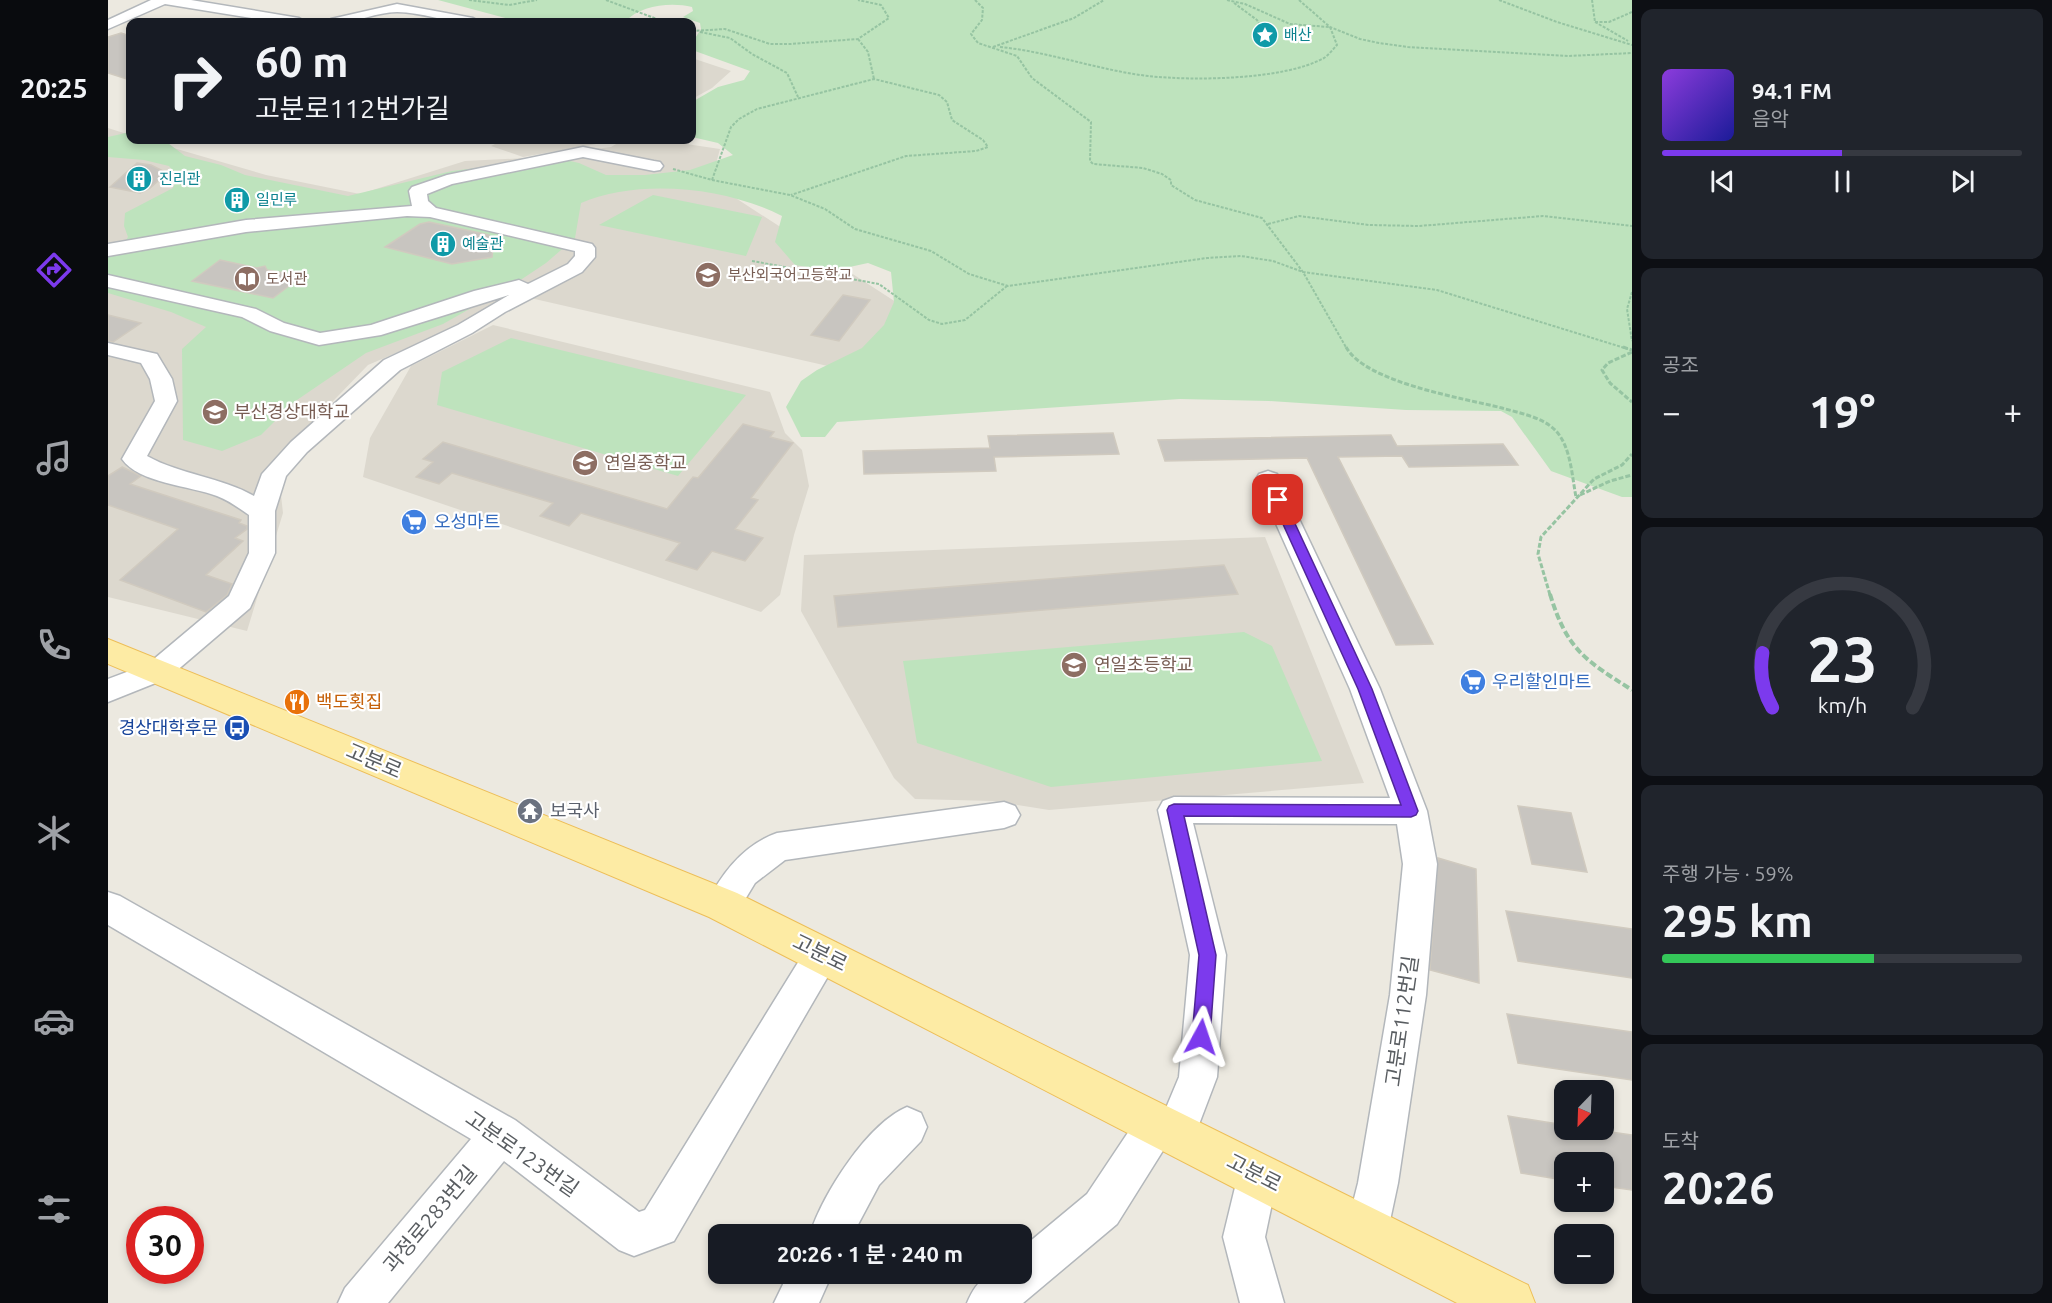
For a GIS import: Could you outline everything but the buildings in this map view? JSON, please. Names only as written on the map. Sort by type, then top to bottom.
[{"type":"main road","name":"고분로","points":[[108,651],[723,905],[1510,1303]]},
{"type":"street","points":[[108,25],[162,0]]},
{"type":"street","points":[[167,0],[274,18]]},
{"type":"street","points":[[353,18],[397,8],[451,18]]},
{"type":"street","points":[[430,212],[418,203],[418,191],[458,177],[583,152],[654,166]]},
{"type":"street","points":[[108,250],[246,226],[407,210],[430,212],[585,248],[585,257],[575,268],[556,276],[465,329],[392,365],[299,447],[274,474],[262,511],[262,553],[240,601],[158,671],[108,691]]},
{"type":"street","points":[[108,281],[249,313],[277,327],[319,339],[374,331],[481,295],[556,276]]},
{"type":"street","points":[[108,349],[148,359],[160,379],[166,401],[134,459],[158,472],[226,491],[262,511]]},
{"type":"street","name":"고분로112번길","points":[[1268,479],[1365,689],[1411,811],[1420,864],[1408,995],[1378,1183],[1367,1230]]},
{"type":"street","points":[[989,1303],[1102,1209],[1167,1129],[1198,1077],[1208,955],[1174,810],[1411,811]]},
{"type":"street","points":[[723,905],[743,873],[777,847],[1004,815]]},
{"type":"street","name":"고분로123번길","points":[[108,908],[501,1134],[634,1235],[659,1226],[823,954]]},
{"type":"street","points":[[836,1224],[865,1171],[908,1127]]},
{"type":"street","name":"과정로283번길","points":[[360,1303],[501,1134]]},
{"type":"street","points":[[1258,1175],[1244,1237],[1262,1303]]},
{"type":"street","points":[[796,1303],[806,1284]]},
{"type":"path","points":[[470,0],[508,5],[537,0]]},
{"type":"path","points":[[606,0],[654,18]]},
{"type":"path","points":[[696,32],[725,29],[775,45],[858,39],[889,18],[881,5],[858,0]]},
{"type":"path","points":[[975,0],[983,8],[982,20],[971,33],[978,43],[1017,56],[1032,78],[1089,119],[1092,164],[1155,169],[1171,180],[1171,185],[1188,197],[1253,214],[1268,224],[1303,272],[1346,347],[1356,360],[1400,382],[1529,415],[1556,431],[1566,448],[1576,497]]},
{"type":"path","points":[[992,47],[1074,18],[1104,0]]},
{"type":"path","points":[[1229,0],[1245,4],[1290,24],[1330,27],[1360,39],[1408,46],[1568,56],[1632,53]]},
{"type":"path","points":[[1229,0],[1254,16],[1265,34]]},
{"type":"path","points":[[992,47],[1036,50],[1150,76],[1260,75],[1296,69],[1330,55],[1337,45],[1330,27],[1299,0]]},
{"type":"path","points":[[1499,0],[1564,25],[1632,44]]},
{"type":"path","points":[[1592,0],[1595,22]]},
{"type":"path","points":[[1595,22],[1609,22],[1632,12]]},
{"type":"path","points":[[1595,22],[1632,44]]},
{"type":"path","points":[[696,33],[730,38],[752,54],[788,72],[798,97]]},
{"type":"path","points":[[858,39],[868,52],[874,79]]},
{"type":"path","points":[[712,180],[734,123],[758,109],[785,104],[798,97],[874,79],[939,95],[947,102],[952,120],[983,140],[988,147],[982,151],[906,156],[790,195]]},
{"type":"path","points":[[654,166],[790,195],[825,210],[855,229],[931,251],[969,274],[1008,286],[1227,256],[1258,258],[1303,272],[1437,290],[1632,351]]},
{"type":"path","points":[[1268,224],[1299,216],[1369,225],[1419,226],[1543,216],[1632,226]]},
{"type":"path","points":[[752,261],[879,284],[927,320],[939,324],[955,323],[970,318],[1008,286]]},
{"type":"path","points":[[1632,292],[1627,309],[1632,341]]},
{"type":"path","points":[[1632,351],[1608,363],[1602,370],[1610,383],[1632,402]]},
{"type":"path","points":[[1632,454],[1622,465],[1594,480],[1576,497],[1541,537],[1538,545],[1539,557],[1558,620],[1569,642],[1581,655],[1632,690]]},
{"type":"path","points":[[1576,497],[1610,481],[1632,475]]},
{"type":"shaded area","points":[[696,59],[731,71],[712,88],[696,97]]},
{"type":"shaded area","name":"부산경상대학교","points":[[108,128],[126,134],[126,144],[160,144],[266,175],[360,194],[465,161],[527,158],[611,147],[616,144],[686,144],[720,149],[711,182],[902,306],[854,372],[526,297],[368,365],[277,459],[283,513],[247,631],[108,597]]},
{"type":"shaded area","points":[[495,144],[596,144],[523,157],[491,146]]},
{"type":"shaded area","name":"연일중학교","points":[[493,325],[770,392],[785,433],[802,450],[809,486],[794,535],[780,595],[761,612],[363,477],[370,438],[411,366]]},
{"type":"shaded area","name":"연일초등학교","points":[[1265,537],[1364,783],[1049,810],[993,801],[915,799],[894,778],[801,611],[804,555]]},
{"type":"green space","points":[[438,0],[1632,0],[1632,497],[1622,497],[1551,471],[1512,417],[1501,411],[1406,410],[1269,401],[1180,399],[837,422],[825,437],[801,437],[786,407],[801,381],[817,370],[862,348],[884,325],[894,302],[891,272],[868,263],[831,271],[795,265],[775,242],[782,216],[735,198],[682,189],[629,190],[581,203],[575,238],[546,263],[443,324],[366,353],[294,402],[261,435],[222,451],[183,440],[182,349],[206,327],[171,312],[108,293],[108,256],[116,255],[128,237],[124,226],[125,213],[173,188],[178,177],[169,166],[144,160],[108,157],[108,137],[126,133],[126,144],[169,144],[185,156],[221,165],[245,175],[348,196],[452,171],[557,158],[579,163],[606,175],[645,175],[690,170],[733,155],[718,143],[696,138],[696,100],[718,87],[744,80],[750,71],[696,51],[696,37],[701,29],[700,23],[696,22],[696,18],[683,17],[693,11],[692,7],[656,6],[647,8],[629,18],[505,18]]},
{"type":"green space","points":[[653,195],[762,217],[746,256],[599,225]]},
{"type":"green space","points":[[511,338],[746,395],[678,476],[437,405],[442,372]]},
{"type":"green space","points":[[1244,632],[1272,646],[1322,761],[1051,787],[917,743],[903,661]]},
{"type":"place","name":"배산","points":[[1265,35]]},
{"type":"place","name":"진리관","points":[[139,179]]},
{"type":"place","name":"일민루","points":[[237,200]]},
{"type":"place","name":"예술관","points":[[443,244]]},
{"type":"place","name":"부산외국어고등학교","points":[[708,275]]},
{"type":"place","name":"도서관","points":[[247,279]]},
{"type":"place","name":"부산경상대학교","points":[[215,412]]},
{"type":"place","name":"연일중학교","points":[[585,463]]},
{"type":"place","name":"오성마트","points":[[414,522]]},
{"type":"place","name":"연일초등학교","points":[[1074,665]]},
{"type":"place","name":"우리할인마트","points":[[1473,682]]},
{"type":"place","name":"백도횟집","points":[[297,702]]},
{"type":"place","name":"경상대학후문","points":[[237,728]]},
{"type":"place","name":"보국사","points":[[530,811]]},
{"type":"route","points":[[1201,1037],[1208,955],[1174,810],[1411,811],[1365,689],[1278,500]]}]
